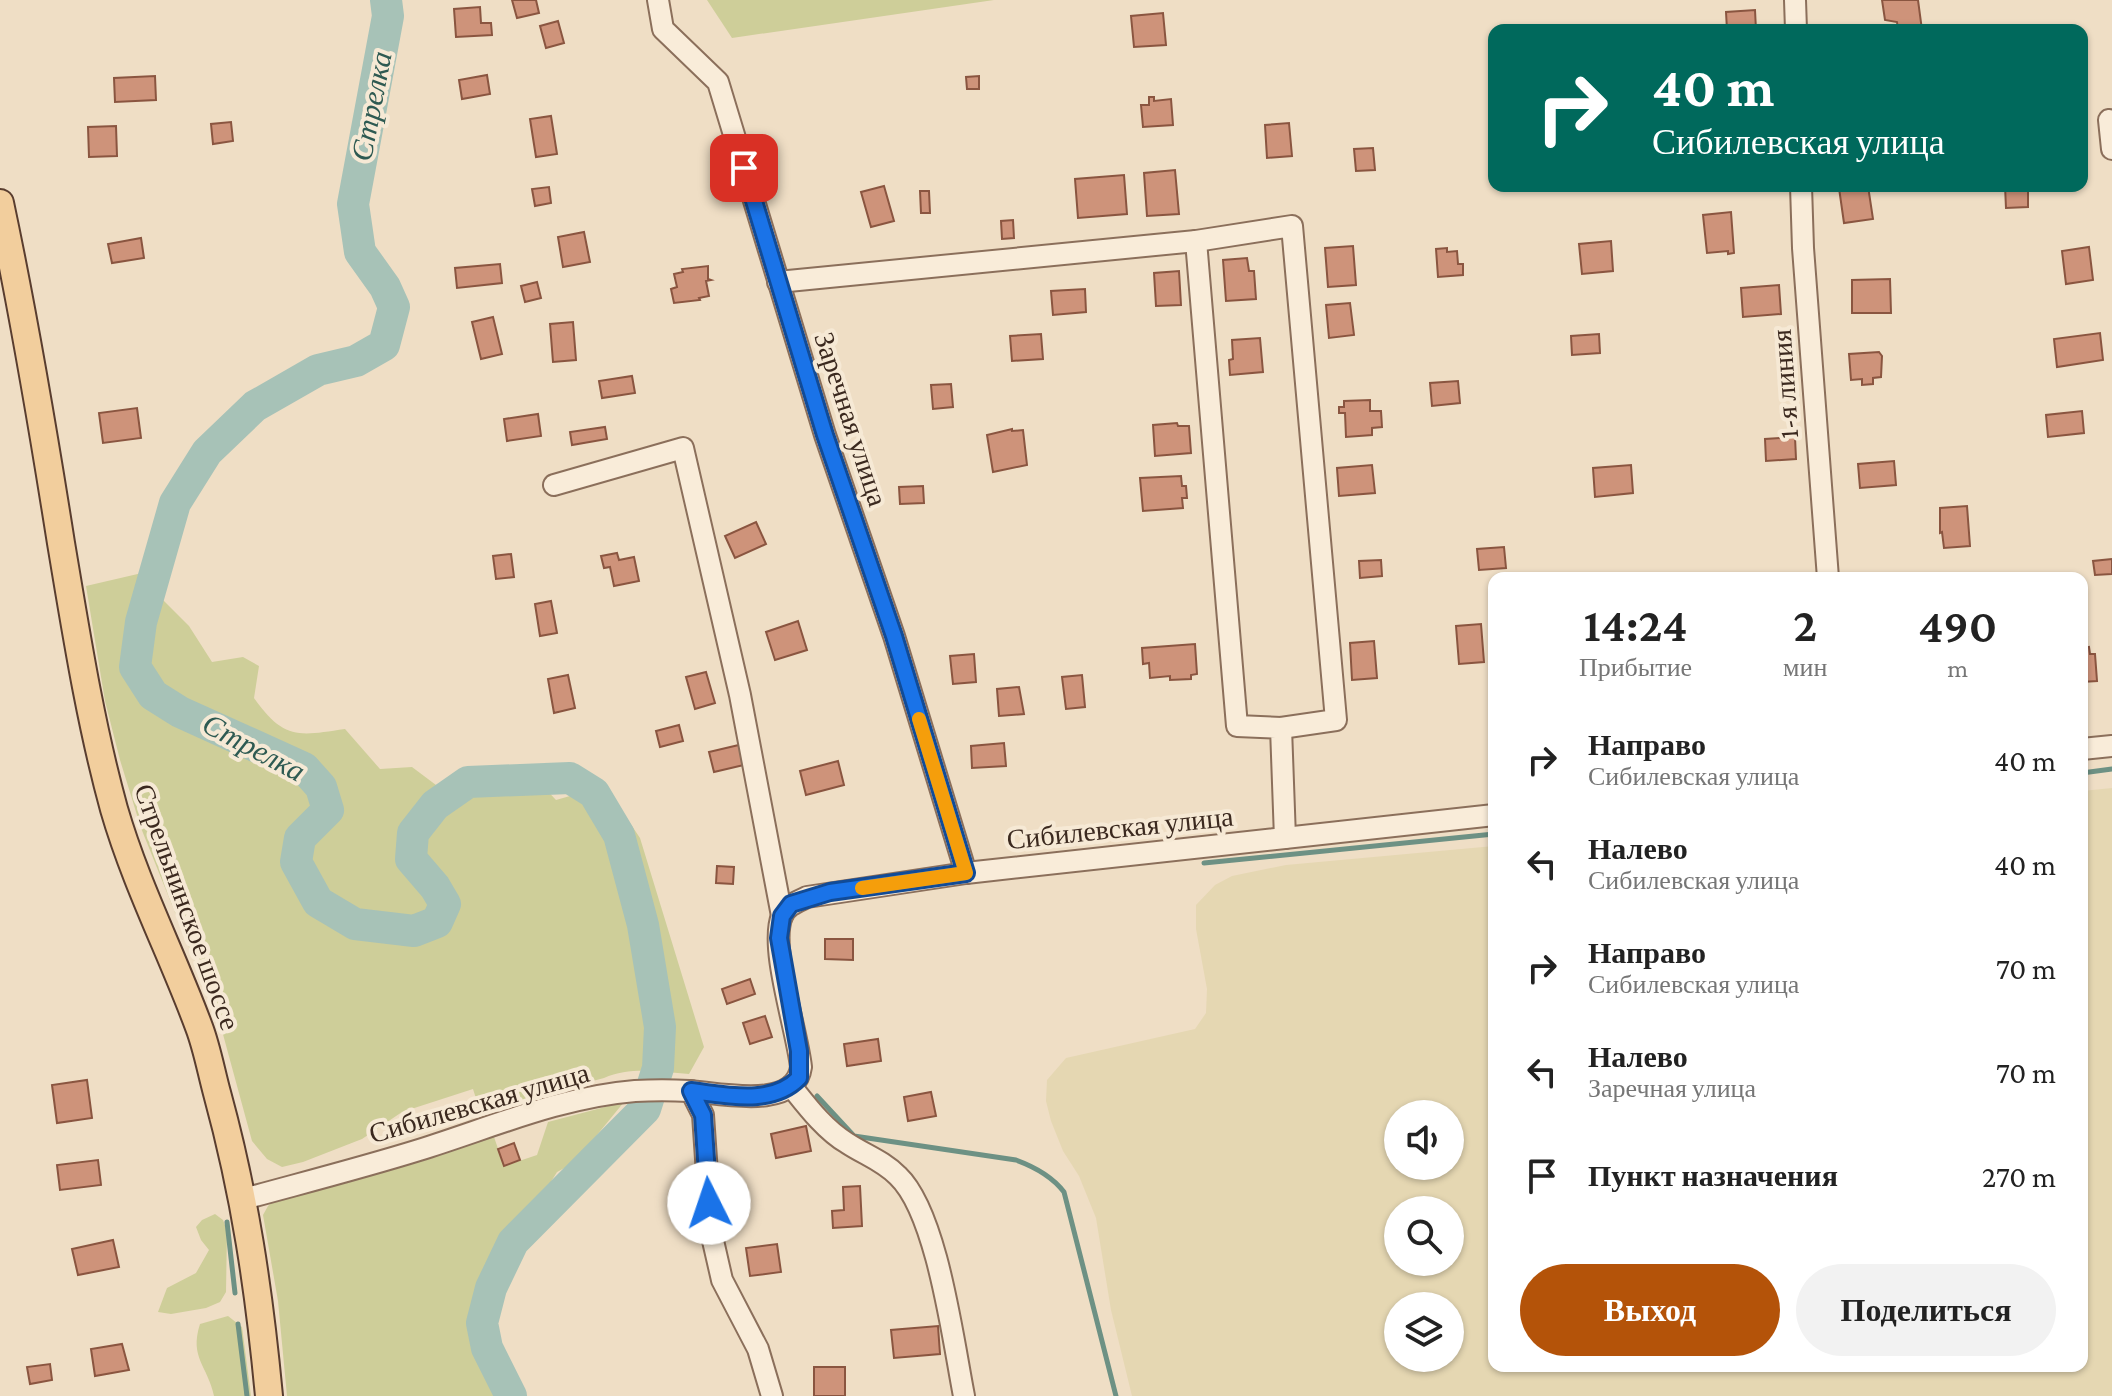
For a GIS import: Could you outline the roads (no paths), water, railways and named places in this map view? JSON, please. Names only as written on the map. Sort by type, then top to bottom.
[{"type":"main road","name":"Стрельнинское шоссе","points":[[0,203],[23,313],[98,747],[138,880],[200,1029],[244,1199],[260,1304],[269,1396]]},
{"type":"street","name":"Заречная улица","points":[[658,0],[663,29],[718,82],[825,435],[894,636],[966,873]]},
{"type":"street","points":[[1795,0],[1796,24]]},
{"type":"street","points":[[2109,120],[2112,149]]},
{"type":"street","name":"1-я линия","points":[[1801,192],[1828,572]]},
{"type":"street","points":[[778,282],[1196,241],[1292,226],[1336,720],[1281,728],[1237,726],[1196,241]]},
{"type":"street","points":[[554,485],[683,448],[740,695],[782,916],[779,938],[781,960],[801,1067],[799,1078],[791,1086],[813,1114],[845,1143],[879,1159],[901,1178],[926,1220],[964,1396]]},
{"type":"street","points":[[1281,728],[1285,838]]},
{"type":"street","points":[[2088,748],[2112,746]]},
{"type":"street","name":"Сибилевская улица","points":[[782,916],[791,904],[807,897],[966,873],[1488,816]]},
{"type":"street","name":"Сибилевская улица","points":[[244,1199],[417,1151],[582,1097],[681,1090],[751,1096],[781,1092],[791,1086]]},
{"type":"street","points":[[681,1090],[703,1115],[711,1232],[722,1280],[758,1349],[772,1396]]},
{"type":"waterway","name":"Стрелка","points":[[386,0],[388,16],[353,204],[360,252],[385,287],[394,307],[384,345],[356,361],[318,370],[255,406],[207,452],[175,503],[141,622],[135,667],[153,695],[180,712],[304,768],[321,787],[328,810],[300,838],[296,862],[318,902],[355,924],[414,931],[437,922],[445,904],[411,859],[413,833],[435,805],[468,782],[570,778],[594,793],[619,835],[643,925],[660,1027],[658,1068],[645,1109],[513,1242],[491,1288],[482,1323],[487,1348],[511,1396]]},
{"type":"waterway","points":[[2088,772],[2112,769]]},
{"type":"waterway","points":[[1204,863],[1488,835]]},
{"type":"waterway","points":[[817,1096],[854,1136],[1016,1160],[1043,1173],[1059,1186],[1064,1192],[1116,1396]]},
{"type":"waterway","points":[[227,1222],[235,1293]]},
{"type":"waterway","points":[[238,1324],[247,1396]]}]
